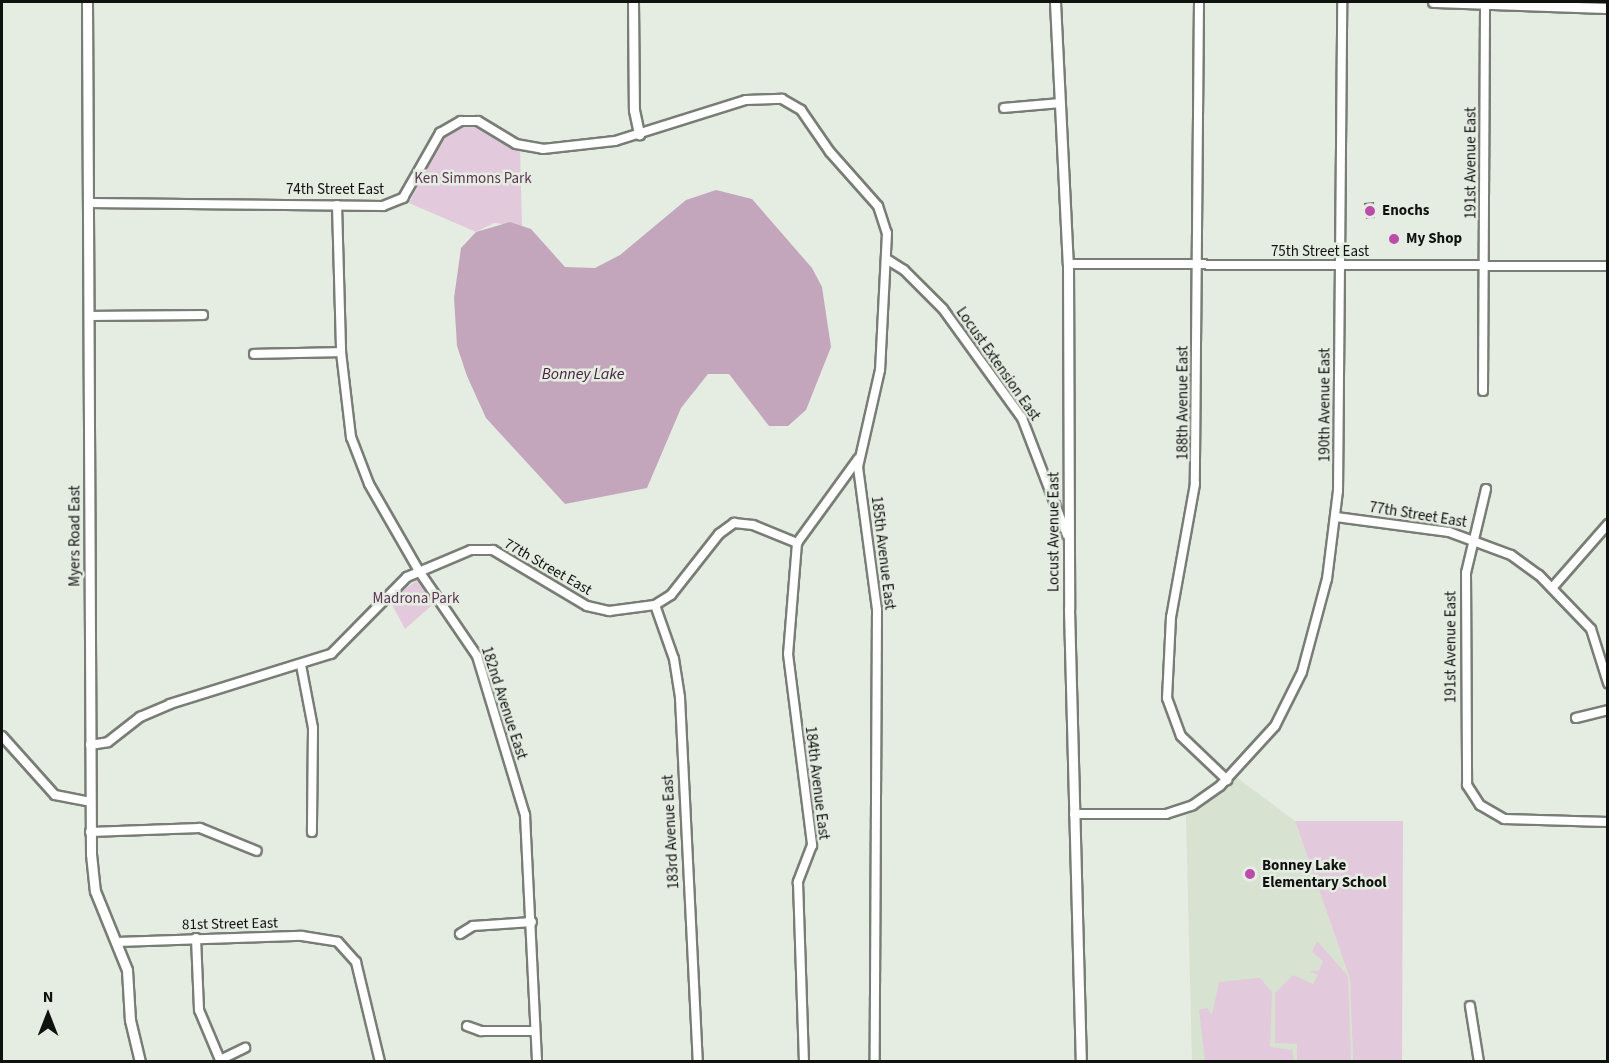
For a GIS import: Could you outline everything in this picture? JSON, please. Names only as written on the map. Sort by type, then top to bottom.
[{"type":"street","name":"Myers Road East","points":[[87,2],[90,832],[95,891],[127,970],[130,1020],[140,1062]]},
{"type":"street","points":[[633,2],[634,110],[639,134]]},
{"type":"street","name":"Locust Avenue East","points":[[1055,2],[1068,264],[1068,537],[1081,1062]]},
{"type":"street","name":"188th Avenue East","points":[[1199,2],[1195,484],[1171,617],[1167,698],[1181,735],[1227,780]]},
{"type":"street","name":"190th Avenue East","points":[[1074,814],[1166,814],[1193,806],[1227,780],[1275,726],[1296,688],[1327,579],[1336,517],[1342,2]]},
{"type":"street","points":[[1433,2],[1485,7],[1608,8]]},
{"type":"street","name":"191st Avenue East","points":[[1483,391],[1485,7]]},
{"type":"street","name":"74th Street East","points":[[89,203],[383,206],[399,201],[440,133],[461,121],[478,121],[509,141],[533,148],[589,146],[763,99],[788,101],[805,116]]},
{"type":"street","points":[[1005,108],[1060,103]]},
{"type":"street","name":"185th Avenue East","points":[[805,116],[882,211],[888,260],[880,370],[859,458],[877,620],[875,1062]]},
{"type":"street","name":"182nd Avenue East","points":[[337,205],[341,352],[346,410],[358,460],[418,571],[477,656],[525,815],[537,1062]]},
{"type":"street","name":"Locust Extension East","points":[[888,260],[904,270],[943,309],[1022,418],[1068,537]]},
{"type":"street","name":"75th Street East","points":[[1068,264],[1608,266]]},
{"type":"street","points":[[89,316],[203,315]]},
{"type":"street","points":[[254,354],[341,352]]},
{"type":"street","points":[[655,605],[678,588],[729,525],[753,525],[797,543],[859,458]]},
{"type":"street","name":"191st Avenue East","points":[[1486,489],[1465,579],[1464,772],[1479,804],[1504,819],[1608,822]]},
{"type":"street","name":"77th Street East","points":[[1336,517],[1473,537],[1511,555],[1552,588],[1591,629],[1606,669],[1608,683]]},
{"type":"street","points":[[1552,588],[1608,524]]},
{"type":"street","name":"184th Avenue East","points":[[797,543],[788,654],[812,845],[798,882],[804,1062]]},
{"type":"street","name":"77th Street East","points":[[90,746],[108,742],[140,717],[163,707],[301,665],[337,651],[398,586],[418,571],[459,553],[487,548],[595,609],[655,605]]},
{"type":"street","name":"183rd Avenue East","points":[[655,605],[674,659],[680,698],[698,1062]]},
{"type":"street","points":[[301,665],[313,728],[312,832]]},
{"type":"street","points":[[1576,718],[1608,710]]},
{"type":"street","points":[[2,736],[55,795],[90,802]]},
{"type":"street","points":[[90,832],[200,828],[257,851]]},
{"type":"street","points":[[460,934],[473,927],[532,922]]},
{"type":"street","name":"81st Street East","points":[[117,942],[319,936],[342,944],[356,962],[380,1062]]},
{"type":"street","points":[[196,938],[199,1010],[220,1061],[245,1048]]},
{"type":"street","points":[[1470,1005],[1479,1062]]},
{"type":"street","points":[[467,1026],[481,1031],[535,1030]]},
{"type":"shaded area","name":"Bonney Lake Elementary School","points":[[1236,777],[1295,821],[1350,979],[1353,1061],[1192,1061],[1186,816]]},
{"type":"green space","name":"Ken Simmons Park","points":[[460,126],[480,126],[520,149],[522,226],[494,223],[476,232],[409,203],[443,137]]},
{"type":"green space","name":"Madrona Park","points":[[417,580],[437,601],[405,629],[390,601]]},
{"type":"green space","points":[[1295,821],[1403,821],[1402,1061],[1353,1061],[1350,979]]},
{"type":"green space","points":[[1317,941],[1348,976],[1351,1061],[1297,1061],[1297,1044],[1275,1043],[1275,993],[1293,975],[1313,984],[1318,975],[1309,971],[1319,971],[1323,961],[1312,952]]},
{"type":"green space","points":[[1260,978],[1272,992],[1270,1047],[1292,1050],[1294,1061],[1205,1061],[1199,1010],[1207,1008],[1212,1015],[1219,982]]},
{"type":"water","name":"Bonney Lake","points":[[716,190],[752,199],[812,268],[822,287],[831,347],[806,410],[788,426],[769,426],[729,374],[708,374],[681,408],[647,488],[565,504],[486,418],[467,376],[457,346],[454,298],[461,248],[476,232],[510,222],[531,229],[565,267],[595,268],[620,255],[686,200]]},
{"type":"building","name":"Enochs","points":[[1374,202],[1375,218],[1366,219],[1364,203]]},
{"type":"place","name":"Enochs","points":[[1370,211]]},
{"type":"place","name":"My Shop","points":[[1394,239]]},
{"type":"place","name":"Bonney Lake Elementary School","points":[[1250,874]]}]
